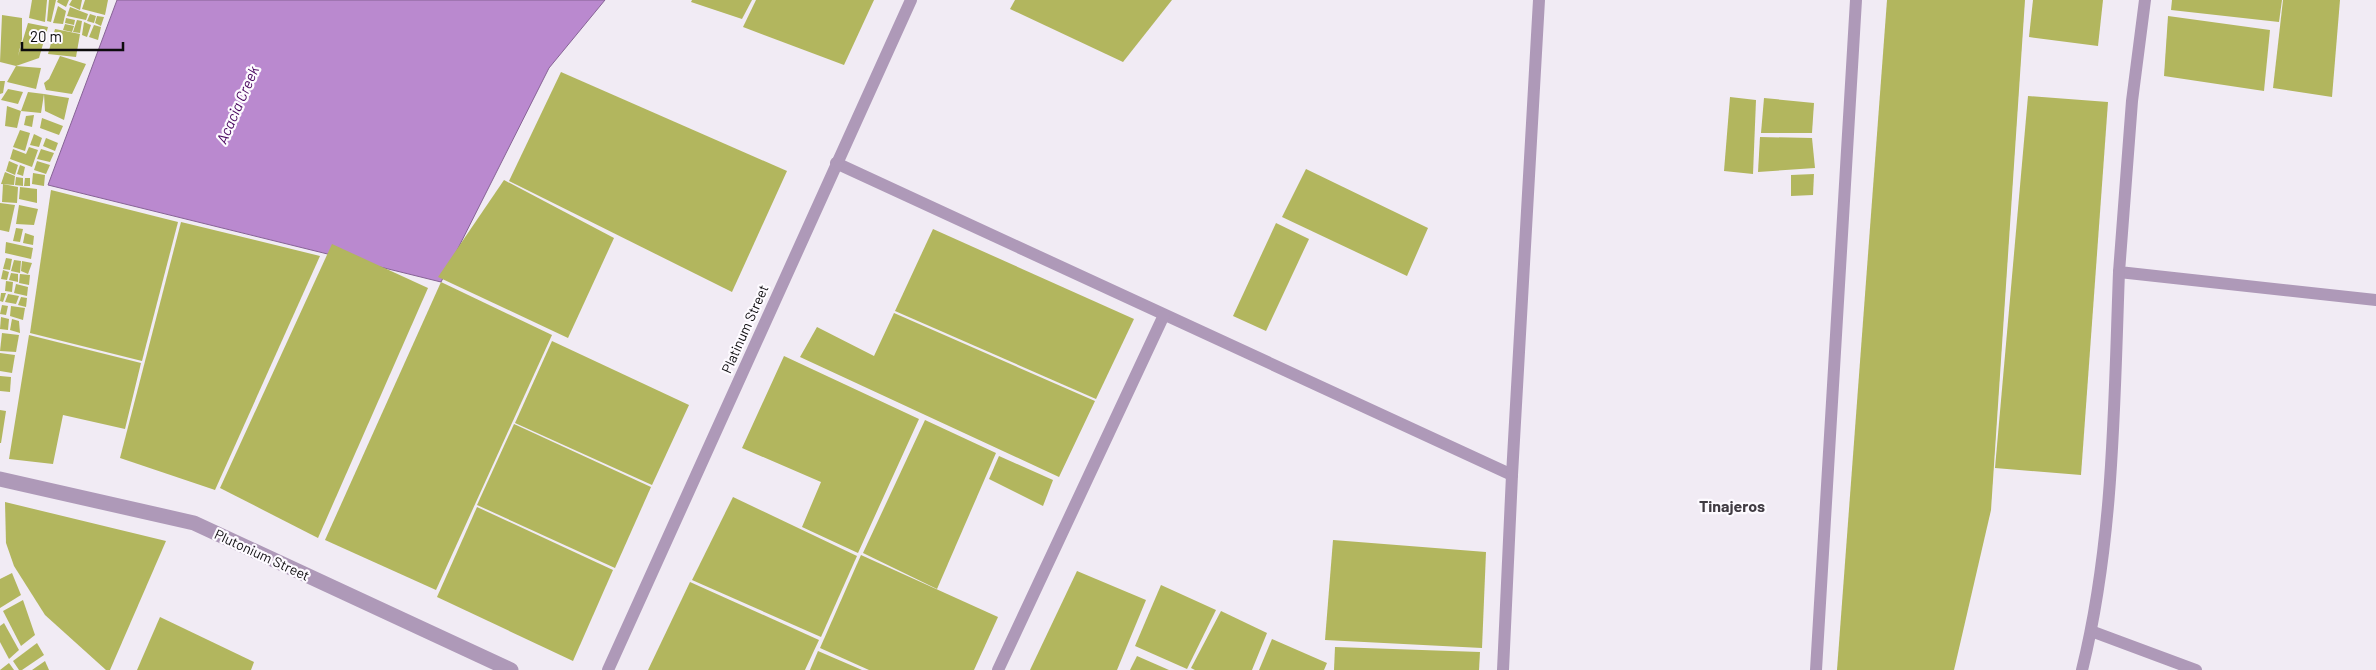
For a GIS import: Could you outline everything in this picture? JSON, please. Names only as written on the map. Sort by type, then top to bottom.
[{"type":"street","name":"Plutonium Street","points":[[0,480],[194,523],[511,670]]},
{"type":"lane","name":"Platinum Street","points":[[608,670],[911,0]]},
{"type":"lane","points":[[1503,670],[1512,475],[1540,0]]},
{"type":"lane","points":[[1816,670],[1856,0]]},
{"type":"lane","points":[[2082,670],[2092,631],[2111,477],[2119,272],[2132,101],[2146,0]]},
{"type":"lane","points":[[836,163],[1512,475]]},
{"type":"lane","points":[[2119,272],[2376,300]]},
{"type":"lane","points":[[998,670],[1164,315]]},
{"type":"lane","points":[[2092,631],[2196,670]]},
{"type":"water","name":"Acacia Creek","points":[[117,0],[605,0],[549,68],[441,282],[48,185]]},
{"type":"building","points":[[32,0],[47,0],[45,22],[29,18]]},
{"type":"building","points":[[49,0],[56,0],[51,22],[47,21]]},
{"type":"building","points":[[58,0],[69,0],[66,7],[57,2]]},
{"type":"building","points":[[72,0],[82,0],[80,10],[69,5]]},
{"type":"building","points":[[85,0],[108,0],[105,15],[82,9]]},
{"type":"building","points":[[692,0],[752,0],[742,19],[691,2]]},
{"type":"building","points":[[756,0],[874,0],[844,65],[743,27]]},
{"type":"building","points":[[1015,0],[1172,0],[1123,62],[1010,9]]},
{"type":"building","points":[[1887,0],[2025,0],[1991,510],[1954,670],[1837,670]]},
{"type":"building","points":[[2033,0],[2103,0],[2098,46],[2029,37]]},
{"type":"building","points":[[2172,0],[2282,0],[2279,22],[2171,10]]},
{"type":"building","points":[[2283,0],[2340,0],[2332,97],[2273,88]]},
{"type":"building","points":[[58,6],[66,11],[63,24],[53,23]]},
{"type":"building","points":[[70,7],[88,14],[86,20],[67,16]]},
{"type":"building","points":[[90,14],[96,16],[94,23],[87,21]]},
{"type":"building","points":[[2,15],[22,18],[22,39],[18,56],[28,23],[48,27],[39,58],[16,66],[0,62]]},
{"type":"building","points":[[97,16],[104,17],[101,26],[95,23]]},
{"type":"building","points":[[2168,16],[2270,30],[2264,91],[2164,76]]},
{"type":"building","points":[[66,18],[75,20],[74,25],[65,23]]},
{"type":"building","points":[[77,20],[82,21],[80,33],[73,32]]},
{"type":"building","points":[[84,22],[91,25],[87,37],[82,35]]},
{"type":"building","points":[[65,24],[74,26],[72,32],[63,30]]},
{"type":"building","points":[[94,25],[101,27],[98,40],[89,37]]},
{"type":"building","points":[[55,29],[80,34],[76,57],[48,54]]},
{"type":"building","points":[[60,56],[86,64],[72,94],[46,90],[44,83],[49,79]]},
{"type":"building","points":[[16,66],[41,68],[36,89],[7,82]]},
{"type":"building","points":[[561,72],[787,171],[732,292],[509,181]]},
{"type":"building","points":[[0,81],[5,81],[3,93],[0,94]]},
{"type":"building","points":[[8,89],[23,92],[18,104],[1,100]]},
{"type":"building","points":[[28,92],[44,94],[41,113],[21,111]]},
{"type":"building","points":[[44,94],[69,98],[64,120],[45,111]]},
{"type":"building","points":[[2028,96],[2108,102],[2081,475],[1995,468]]},
{"type":"building","points":[[1730,97],[1756,100],[1753,174],[1724,171]]},
{"type":"building","points":[[1764,98],[1814,103],[1812,133],[1761,133]]},
{"type":"building","points":[[7,106],[21,111],[17,128],[5,126]]},
{"type":"building","points":[[34,115],[32,127],[24,125],[26,116]]},
{"type":"building","points":[[42,118],[63,126],[59,135],[40,128]]},
{"type":"building","points":[[20,130],[30,133],[25,151],[13,147]]},
{"type":"building","points":[[34,134],[42,138],[39,147],[30,145]]},
{"type":"building","points":[[1760,137],[1812,138],[1815,168],[1758,172]]},
{"type":"building","points":[[46,138],[58,143],[55,151],[43,146]]},
{"type":"building","points":[[29,147],[38,150],[32,167],[10,159],[13,149],[26,154]]},
{"type":"building","points":[[41,149],[54,153],[50,162],[37,159]]},
{"type":"building","points":[[9,161],[18,165],[15,175],[6,171]]},
{"type":"building","points":[[37,161],[50,165],[46,174],[34,170]]},
{"type":"building","points":[[20,165],[25,167],[23,176],[17,174]]},
{"type":"building","points":[[1306,169],[1428,228],[1407,276],[1282,217]]},
{"type":"building","points":[[5,172],[15,176],[14,185],[1,184]]},
{"type":"building","points":[[33,173],[45,175],[44,186],[32,184]]},
{"type":"building","points":[[1814,174],[1813,195],[1791,196],[1791,175]]},
{"type":"building","points":[[16,177],[23,178],[23,186],[15,185]]},
{"type":"building","points":[[25,178],[30,178],[30,186],[24,186]]},
{"type":"building","points":[[504,180],[614,238],[568,338],[438,277]]},
{"type":"building","points":[[3,184],[18,187],[17,203],[2,202]]},
{"type":"building","points":[[20,187],[37,189],[37,203],[19,199]]},
{"type":"building","points":[[51,190],[178,222],[142,361],[30,333]]},
{"type":"building","points":[[0,203],[15,205],[9,232],[0,230]]},
{"type":"building","points":[[19,205],[38,209],[34,225],[16,224]]},
{"type":"building","points":[[181,222],[320,256],[215,490],[120,458]]},
{"type":"building","points":[[1276,223],[1309,239],[1266,331],[1233,316]]},
{"type":"building","points":[[16,228],[23,229],[20,242],[13,241]]},
{"type":"building","points":[[933,229],[1134,319],[1096,399],[895,311]]},
{"type":"building","points":[[25,233],[34,236],[33,245],[23,243]]},
{"type":"building","points":[[6,242],[33,248],[31,259],[5,253]]},
{"type":"building","points":[[332,244],[428,288],[318,538],[220,488]]},
{"type":"building","points":[[6,258],[12,259],[10,270],[3,269]]},
{"type":"building","points":[[14,260],[21,261],[20,273],[11,271]]},
{"type":"building","points":[[22,261],[32,263],[28,274],[21,271]]},
{"type":"building","points":[[3,270],[9,272],[7,280],[1,279]]},
{"type":"building","points":[[11,273],[18,274],[18,282],[9,280]]},
{"type":"building","points":[[20,274],[30,275],[29,285],[19,283]]},
{"type":"building","points":[[6,281],[13,282],[12,292],[5,291]]},
{"type":"building","points":[[441,282],[552,335],[436,590],[325,540]]},
{"type":"building","points":[[16,284],[28,287],[27,296],[14,293]]},
{"type":"building","points":[[1,293],[6,293],[3,302],[0,301]]},
{"type":"building","points":[[8,294],[19,296],[16,304],[5,302]]},
{"type":"building","points":[[21,297],[27,298],[26,307],[18,305]]},
{"type":"building","points":[[2,305],[8,306],[6,315],[0,314]]},
{"type":"building","points":[[11,306],[25,308],[23,320],[10,316]]},
{"type":"building","points":[[894,313],[1095,401],[1059,477],[800,357],[817,327],[874,356]]},
{"type":"building","points":[[1,317],[9,319],[8,330],[0,329]]},
{"type":"building","points":[[12,319],[19,321],[20,333],[10,330]]},
{"type":"building","points":[[2,333],[19,335],[16,352],[0,351]]},
{"type":"building","points":[[29,335],[141,363],[125,429],[63,415],[53,464],[9,459]]},
{"type":"building","points":[[552,341],[689,405],[652,485],[515,423]]},
{"type":"building","points":[[0,353],[15,355],[12,373],[0,371]]},
{"type":"building","points":[[784,356],[919,419],[858,553],[802,527],[821,482],[742,448]]},
{"type":"building","points":[[0,376],[11,377],[10,392],[0,391]]},
{"type":"building","points":[[0,410],[6,411],[1,443],[0,443]]},
{"type":"building","points":[[925,420],[996,453],[937,589],[863,553]]},
{"type":"building","points":[[514,424],[651,487],[615,568],[477,505]]},
{"type":"building","points":[[999,456],[1053,480],[1043,506],[989,479]]},
{"type":"building","points":[[733,497],[857,556],[821,637],[692,580]]},
{"type":"building","points":[[5,502],[166,541],[110,670],[106,670],[45,615],[14,566],[6,543]]},
{"type":"building","points":[[477,507],[613,570],[573,661],[437,597]]},
{"type":"building","points":[[1333,540],[1486,552],[1482,648],[1325,640]]},
{"type":"building","points":[[861,555],[998,617],[974,670],[869,670],[820,648]]},
{"type":"building","points":[[1077,571],[1146,600],[1117,670],[1030,670]]},
{"type":"building","points":[[12,573],[21,595],[0,608],[0,579]]},
{"type":"building","points":[[690,582],[819,640],[805,670],[648,670]]},
{"type":"building","points":[[1161,585],[1216,610],[1187,669],[1135,646]]},
{"type":"building","points":[[23,600],[35,635],[21,646],[3,611]]},
{"type":"building","points":[[1221,611],[1267,633],[1252,670],[1195,670],[1191,668]]},
{"type":"building","points":[[160,617],[254,662],[251,670],[137,670]]},
{"type":"building","points":[[4,623],[19,650],[9,659],[0,642],[0,626]]},
{"type":"building","points":[[1272,639],[1327,663],[1324,670],[1259,670]]},
{"type":"building","points":[[37,643],[44,655],[22,670],[19,670],[13,661]]},
{"type":"building","points":[[1335,647],[1480,652],[1479,670],[1334,670]]},
{"type":"building","points":[[818,651],[862,670],[810,670]]},
{"type":"building","points":[[1137,656],[1169,670],[1130,670]]},
{"type":"building","points":[[45,661],[49,670],[32,670]]},
{"type":"building","points":[[9,663],[14,670],[0,670]]},
{"type":"district","name":"Tinajeros","points":[[1732,506]]}]
